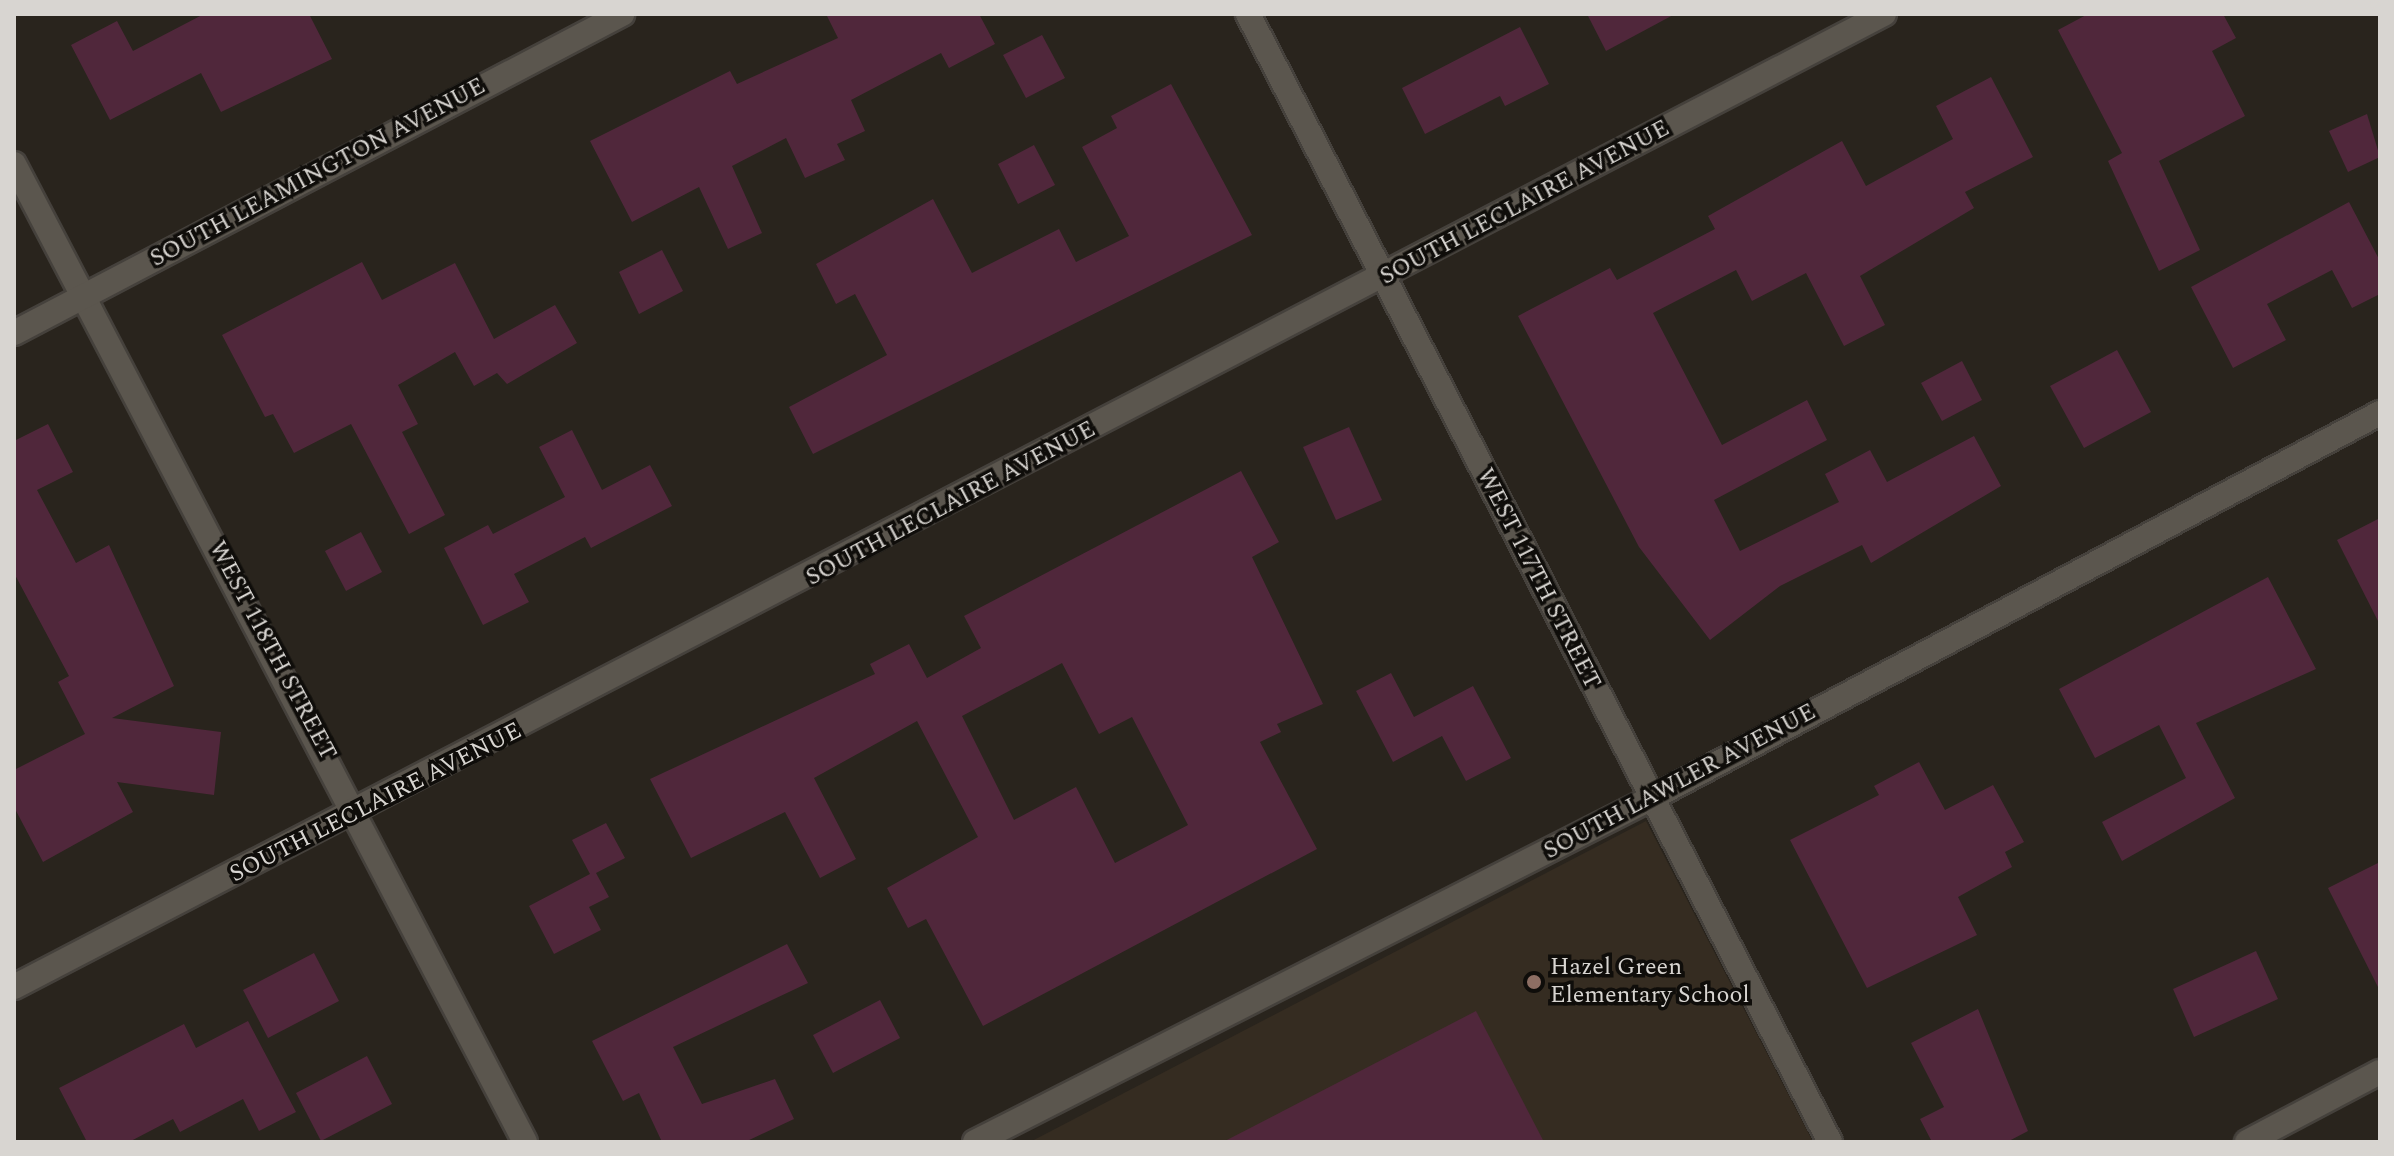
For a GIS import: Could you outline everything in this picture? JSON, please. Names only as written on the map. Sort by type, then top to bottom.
[{"type":"street","name":"SOUTH LEAMINGTON AVENUE","points":[[14,333],[622,14]]},
{"type":"street","name":"WEST 117TH STREET","points":[[1248,14],[1650,799],[1830,1142]]},
{"type":"street","name":"SOUTH LECLAIRE AVENUE","points":[[14,987],[359,813],[1884,14]]},
{"type":"street","name":"WEST 118TH STREET","points":[[14,164],[359,813],[525,1142]]},
{"type":"street","name":"SOUTH LAWLER AVENUE","points":[[975,1142],[1650,799],[2380,413]]},
{"type":"street","points":[[2247,1142],[2380,1072]]},
{"type":"shaded area","name":"Hazel Green Elementary School","points":[[1646,821],[1813,1142],[1030,1142]]},
{"type":"building","points":[[204,14],[309,14],[332,59],[221,112],[201,73],[110,120],[71,45],[117,21],[133,51]]},
{"type":"building","points":[[826,14],[979,14],[995,44],[949,68],[941,53],[851,100],[865,131],[837,144],[845,160],[805,178],[786,138],[732,166],[762,233],[728,249],[699,187],[632,222],[590,141],[730,71],[737,84],[838,38]]},
{"type":"building","points":[[1587,14],[1675,14],[1606,51]]},
{"type":"building","points":[[2088,14],[2223,14],[2236,38],[2212,51],[2245,116],[2159,161],[2200,250],[2159,271],[2108,161],[2122,153],[2058,30]]},
{"type":"building","points":[[1520,27],[1549,84],[1505,106],[1500,96],[1425,134],[1402,88]]},
{"type":"building","points":[[1042,35],[1065,78],[1026,98],[1003,55]]},
{"type":"building","points":[[1991,77],[2033,157],[1965,192],[1974,208],[1860,276],[1885,325],[1844,346],[1806,273],[1752,301],[1736,270],[1653,313],[1722,445],[1807,400],[1827,440],[1714,500],[1740,551],[1839,502],[1825,474],[1870,450],[1887,482],[1974,436],[2001,486],[1871,563],[1862,545],[1780,586],[1710,640],[1639,547],[1518,316],[1610,268],[1617,280],[1715,229],[1708,216],[1842,141],[1866,186],[1953,139],[1936,106]]},
{"type":"building","points":[[1171,84],[1252,235],[813,454],[789,407],[887,355],[855,294],[836,304],[816,264],[933,199],[972,273],[1059,229],[1076,262],[1129,236],[1082,147],[1117,128],[1111,116]]},
{"type":"building","points":[[2367,114],[2380,157],[2348,172],[2329,131]]},
{"type":"building","points":[[1034,145],[1055,185],[1018,204],[998,164]]},
{"type":"building","points":[[2349,202],[2380,261],[2380,294],[2352,308],[2332,270],[2267,304],[2286,340],[2233,368],[2191,287]]},
{"type":"building","points":[[662,250],[683,291],[639,314],[619,272]]},
{"type":"building","points":[[362,262],[382,300],[455,263],[494,339],[555,305],[577,343],[507,384],[497,373],[474,386],[455,352],[398,385],[418,424],[402,432],[445,515],[409,534],[351,424],[294,453],[273,414],[265,417],[222,335]]},
{"type":"building","points":[[2117,350],[2151,412],[2084,448],[2050,386]]},
{"type":"building","points":[[1962,361],[1982,400],[1942,421],[1921,383]]},
{"type":"building","points":[[48,424],[73,472],[37,490],[76,563],[109,545],[174,686],[112,718],[221,732],[214,795],[117,782],[133,812],[43,862],[14,807],[14,770],[85,734],[58,682],[69,676],[14,573],[14,441]]},
{"type":"building","points":[[1349,427],[1382,500],[1336,520],[1303,447]]},
{"type":"building","points":[[572,430],[602,490],[650,465],[672,506],[591,548],[585,537],[514,574],[529,602],[483,625],[444,548],[488,525],[493,534],[565,497],[539,447]]},
{"type":"building","points":[[1241,471],[1279,542],[1252,557],[1323,704],[1277,724],[1281,732],[1260,742],[1317,849],[983,1026],[926,919],[908,928],[887,888],[978,837],[917,721],[814,778],[856,859],[820,878],[785,812],[691,858],[650,779],[875,674],[870,664],[909,644],[927,678],[981,648],[964,616]],"holes":[[[1062,663],[1099,734],[1132,717],[1188,825],[1115,863],[1076,787],[1014,820],[962,716]]]},
{"type":"building","points":[[2380,518],[2380,625],[2337,540]]},
{"type":"building","points":[[361,532],[382,572],[346,591],[325,551]]},
{"type":"building","points":[[2268,577],[2316,669],[2196,723],[2235,798],[2122,861],[2102,822],[2186,778],[2159,725],[2095,758],[2059,689]]},
{"type":"building","points":[[1391,673],[1414,717],[1473,686],[1511,758],[1466,781],[1442,736],[1393,762],[1356,691]]},
{"type":"building","points":[[1919,762],[1945,810],[1993,785],[2024,842],[2005,852],[2012,867],[1958,897],[1977,935],[1867,988],[1790,840],[1879,795],[1874,786]]},
{"type":"building","points":[[606,823],[625,858],[596,873],[609,897],[589,907],[601,930],[554,954],[529,906],[590,874],[572,840]]},
{"type":"building","points":[[2380,862],[2380,991],[2328,888]]},
{"type":"building","points":[[787,944],[808,983],[673,1047],[702,1104],[775,1079],[794,1119],[745,1142],[662,1142],[639,1093],[623,1101],[592,1041]]},
{"type":"building","points":[[2256,951],[2278,999],[2194,1037],[2173,989]]},
{"type":"building","points":[[314,953],[339,1001],[268,1038],[243,990]]},
{"type":"building","points":[[880,1000],[900,1038],[833,1073],[813,1035]]},
{"type":"building","points":[[1978,1009],[2028,1131],[2007,1142],[1932,1142],[1920,1119],[1944,1107],[1911,1043]]},
{"type":"building","points":[[1476,1011],[1544,1142],[1223,1142]]},
{"type":"building","points":[[248,1021],[296,1112],[259,1131],[243,1099],[180,1132],[173,1119],[129,1142],[87,1142],[59,1088],[184,1024],[196,1048]]},
{"type":"building","points":[[367,1056],[392,1104],[321,1141],[296,1093]]},
{"type":"place","name":"Hazel Green Elementary School","points":[[1534,982]]}]
